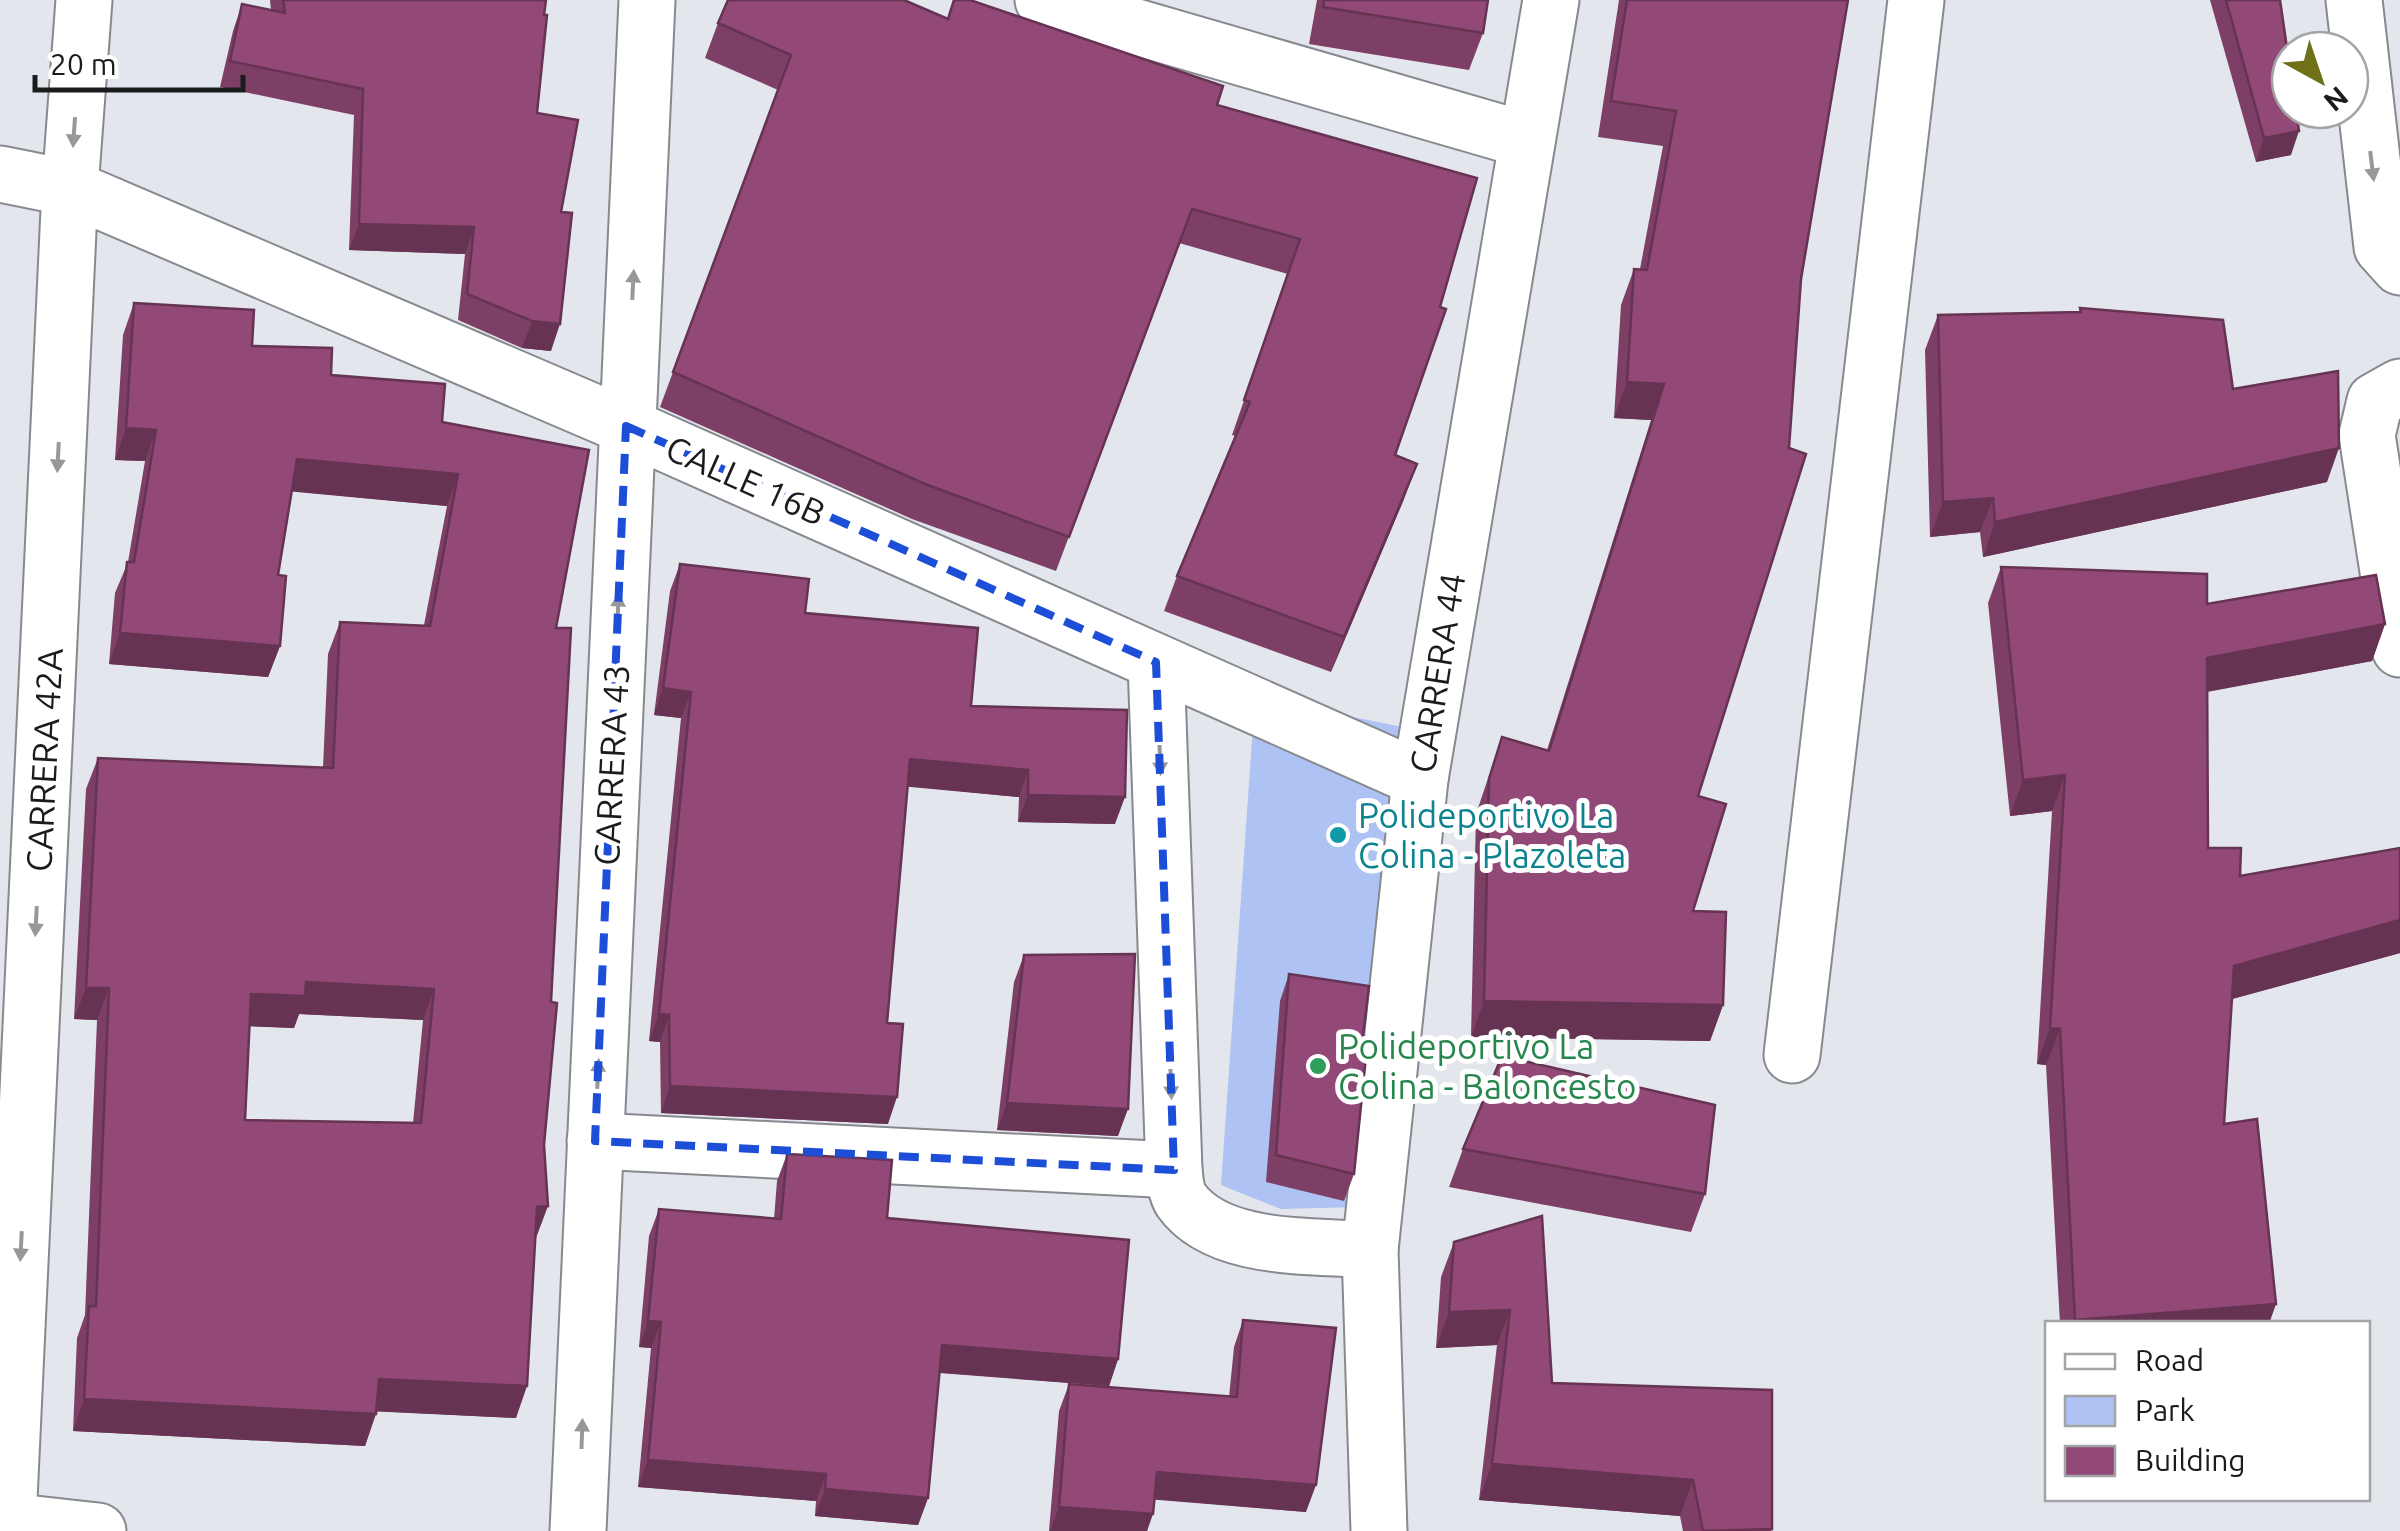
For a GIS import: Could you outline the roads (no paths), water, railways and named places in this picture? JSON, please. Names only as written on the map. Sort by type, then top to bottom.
[{"type":"street","name":"CARRERA 42A","points":[[6,1526],[70,188],[84,0]]},
{"type":"street","name":"CARRERA 43","points":[[578,1531],[647,0]]},
{"type":"street","points":[[1043,0],[1526,140]]},
{"type":"street","name":"CARRERA 44","points":[[1379,1531],[1370,1250],[1420,779],[1551,0]]},
{"type":"street","points":[[1792,1054],[1916,0]]},
{"type":"street","points":[[2354,0],[2380,68],[2382,248],[2400,267]]},
{"type":"street","name":"CALLE 16B","points":[[0,174],[70,188],[626,426],[1420,779]]},
{"type":"street","points":[[2400,387],[2376,401],[2367,435],[2400,648]]},
{"type":"street","points":[[1156,662],[1174,1170],[1179,1198],[1206,1224],[1240,1238],[1370,1250]]},
{"type":"street","points":[[594,1141],[1174,1170]]},
{"type":"street","points":[[6,1526],[98,1531]]},
{"type":"place","name":"Polideportivo La Colina - Plazoleta","points":[[1338,835]]},
{"type":"place","name":"Polideportivo La Colina - Baloncesto","points":[[1318,1066]]}]
